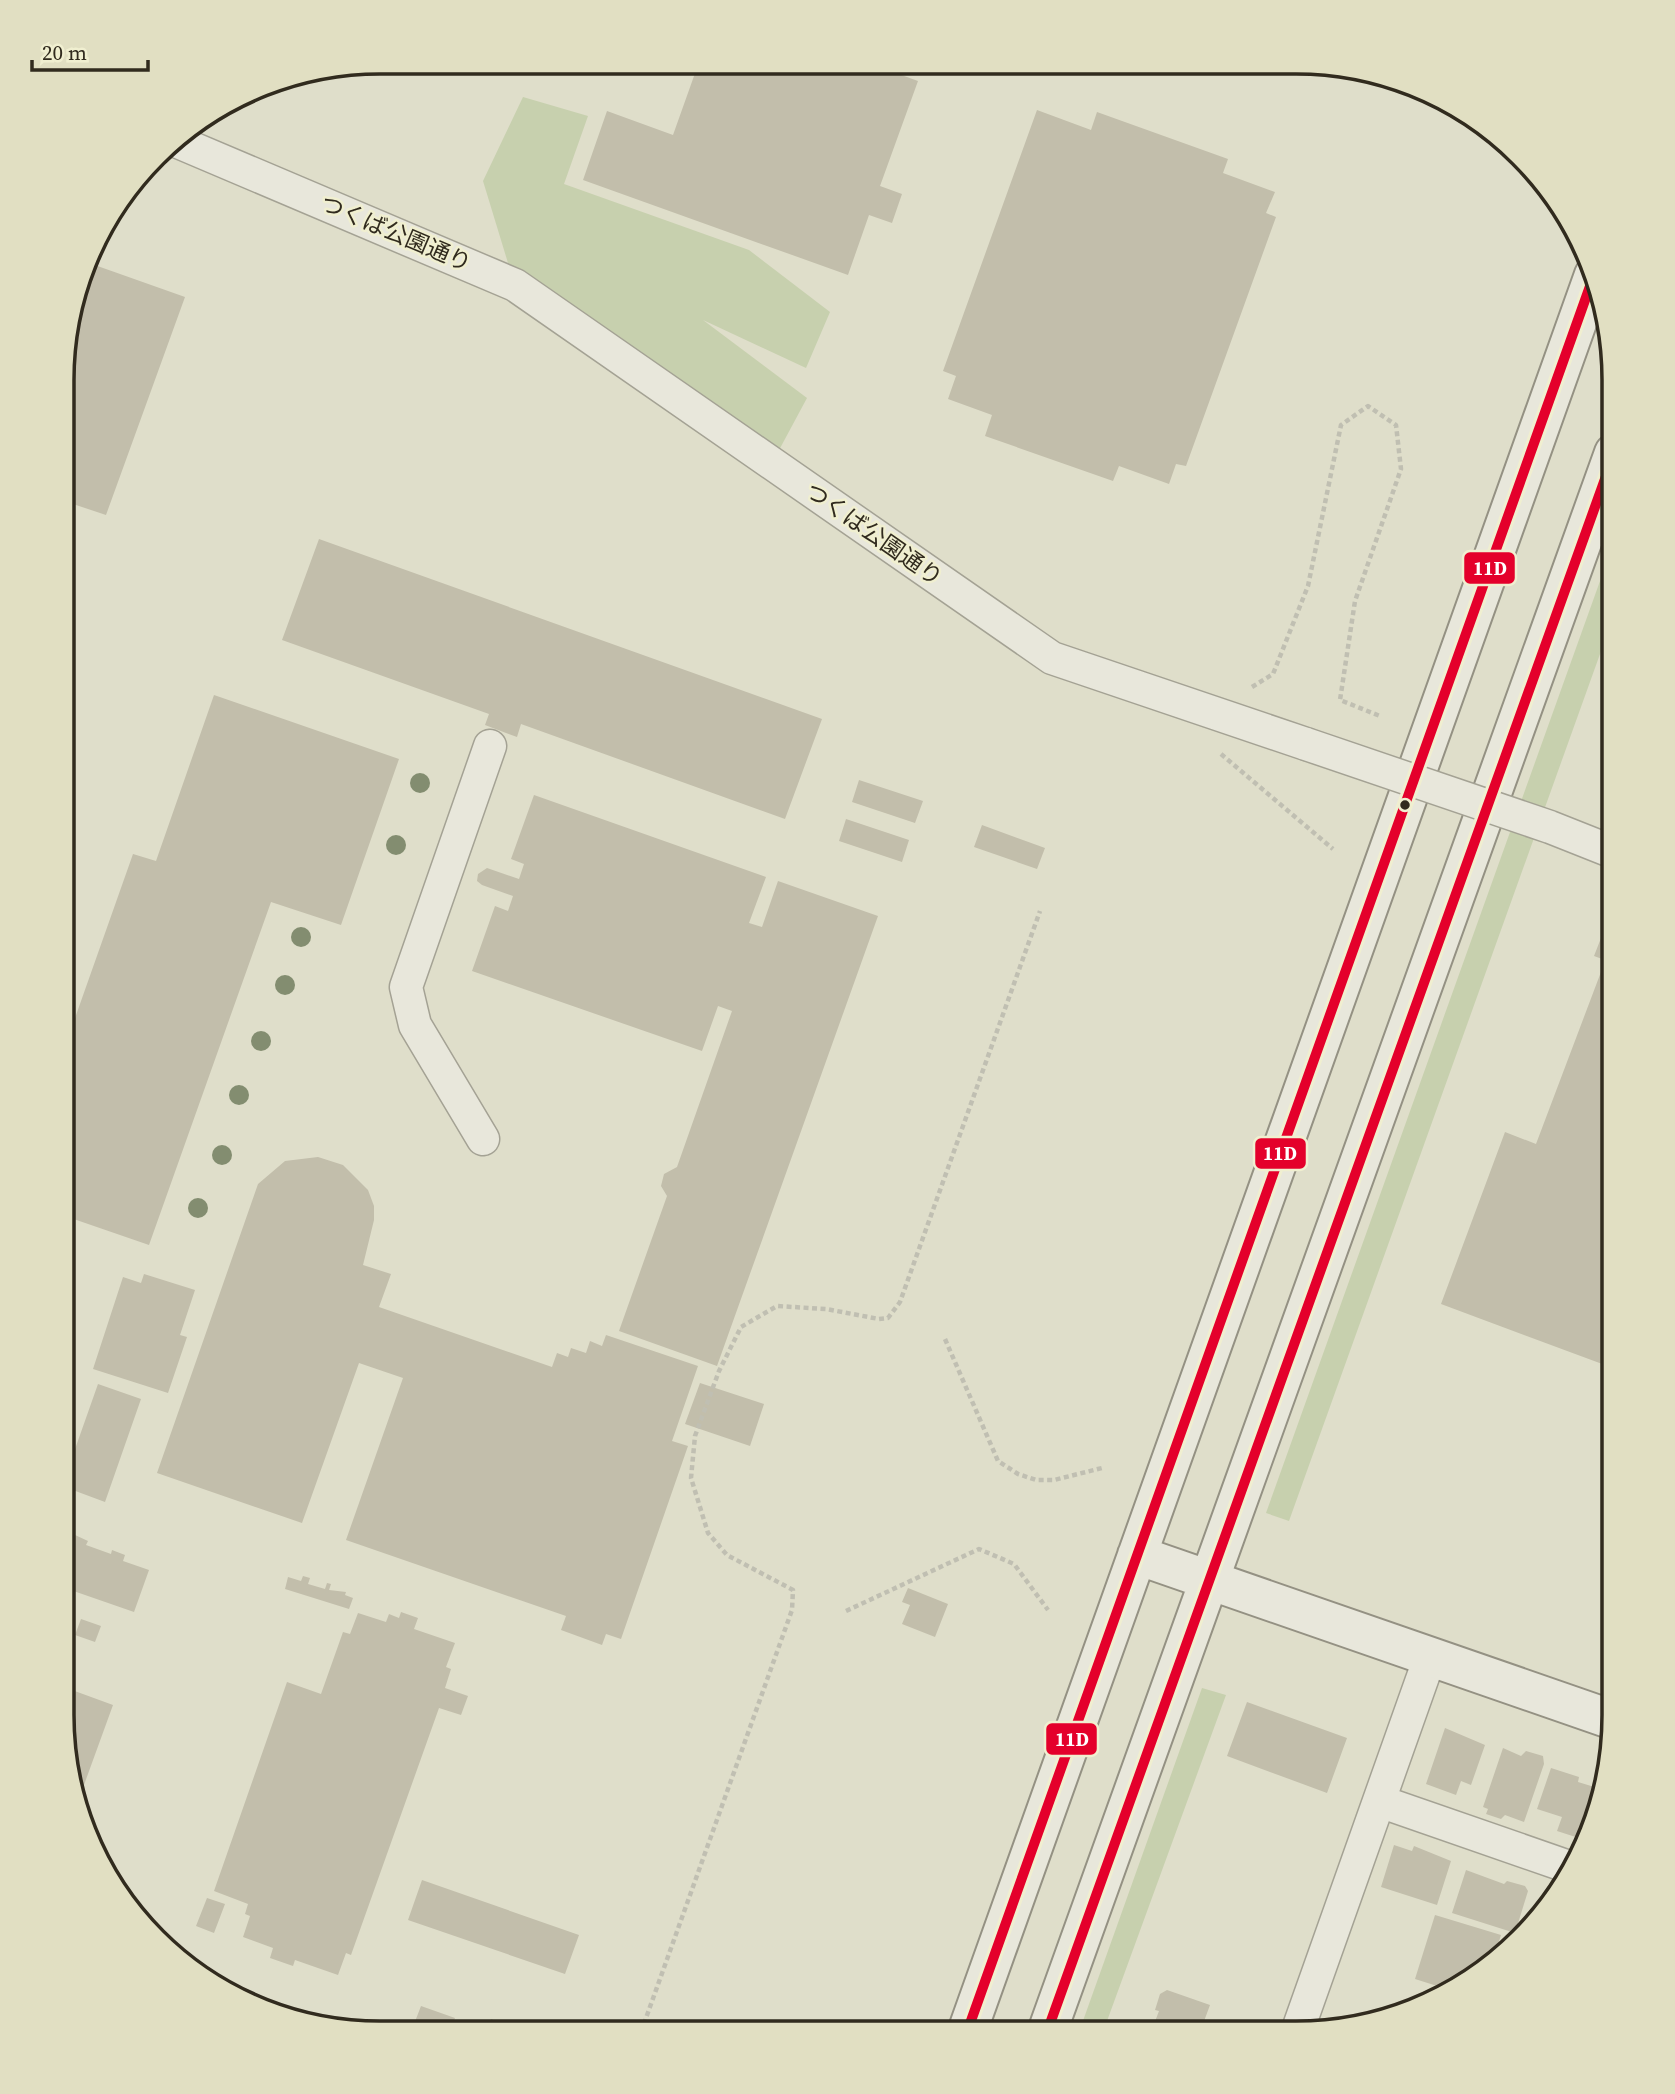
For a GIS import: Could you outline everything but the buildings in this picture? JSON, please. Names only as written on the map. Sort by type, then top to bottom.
[{"type":"main road","points":[[971,2021],[1588,291]]},
{"type":"main road","points":[[1051,2021],[1210,1582],[1422,981],[1602,486]]},
{"type":"main road","points":[[1137,1555],[1602,1716]]},
{"type":"street","name":"つくば公園通り","points":[[184,144],[441,251],[515,285],[1052,658],[1550,827],[1602,847]]},
{"type":"street","points":[[483,1139],[415,1025],[406,987],[490,746]]},
{"type":"street","points":[[1301,2021],[1430,1657]]},
{"type":"street","points":[[1379,1801],[1563,1865]]},
{"type":"path","points":[[1333,849],[1213,747],[1197,707],[1273,674],[1308,586],[1341,425],[1368,406],[1395,425],[1401,469],[1355,601],[1340,699],[1380,716]]},
{"type":"path","points":[[645,2021],[792,1611],[793,1590],[727,1555],[708,1533],[691,1478],[695,1436],[719,1371],[741,1327],[777,1306],[826,1309],[879,1319],[888,1318],[900,1302],[1040,911]]},
{"type":"path","points":[[945,1339],[998,1461],[1018,1475],[1036,1480],[1054,1480],[1102,1468]]},
{"type":"path","points":[[846,1611],[979,1549],[1014,1564],[1048,1610]]},
{"type":"green space","points":[[523,97],[588,116],[564,184],[749,250],[830,312],[806,368],[703,320],[807,398],[778,452],[508,263],[483,181]]},
{"type":"green space","points":[[1602,575],[1602,648],[1289,1521],[1266,1513]]},
{"type":"green space","points":[[1202,1688],[1226,1695],[1107,2021],[1083,2021]]},
{"type":"transit line","name":"11D","points":[[971,2021],[1588,291]]},
{"type":"transit line","name":"11D","points":[[1051,2021],[1602,487]]}]
